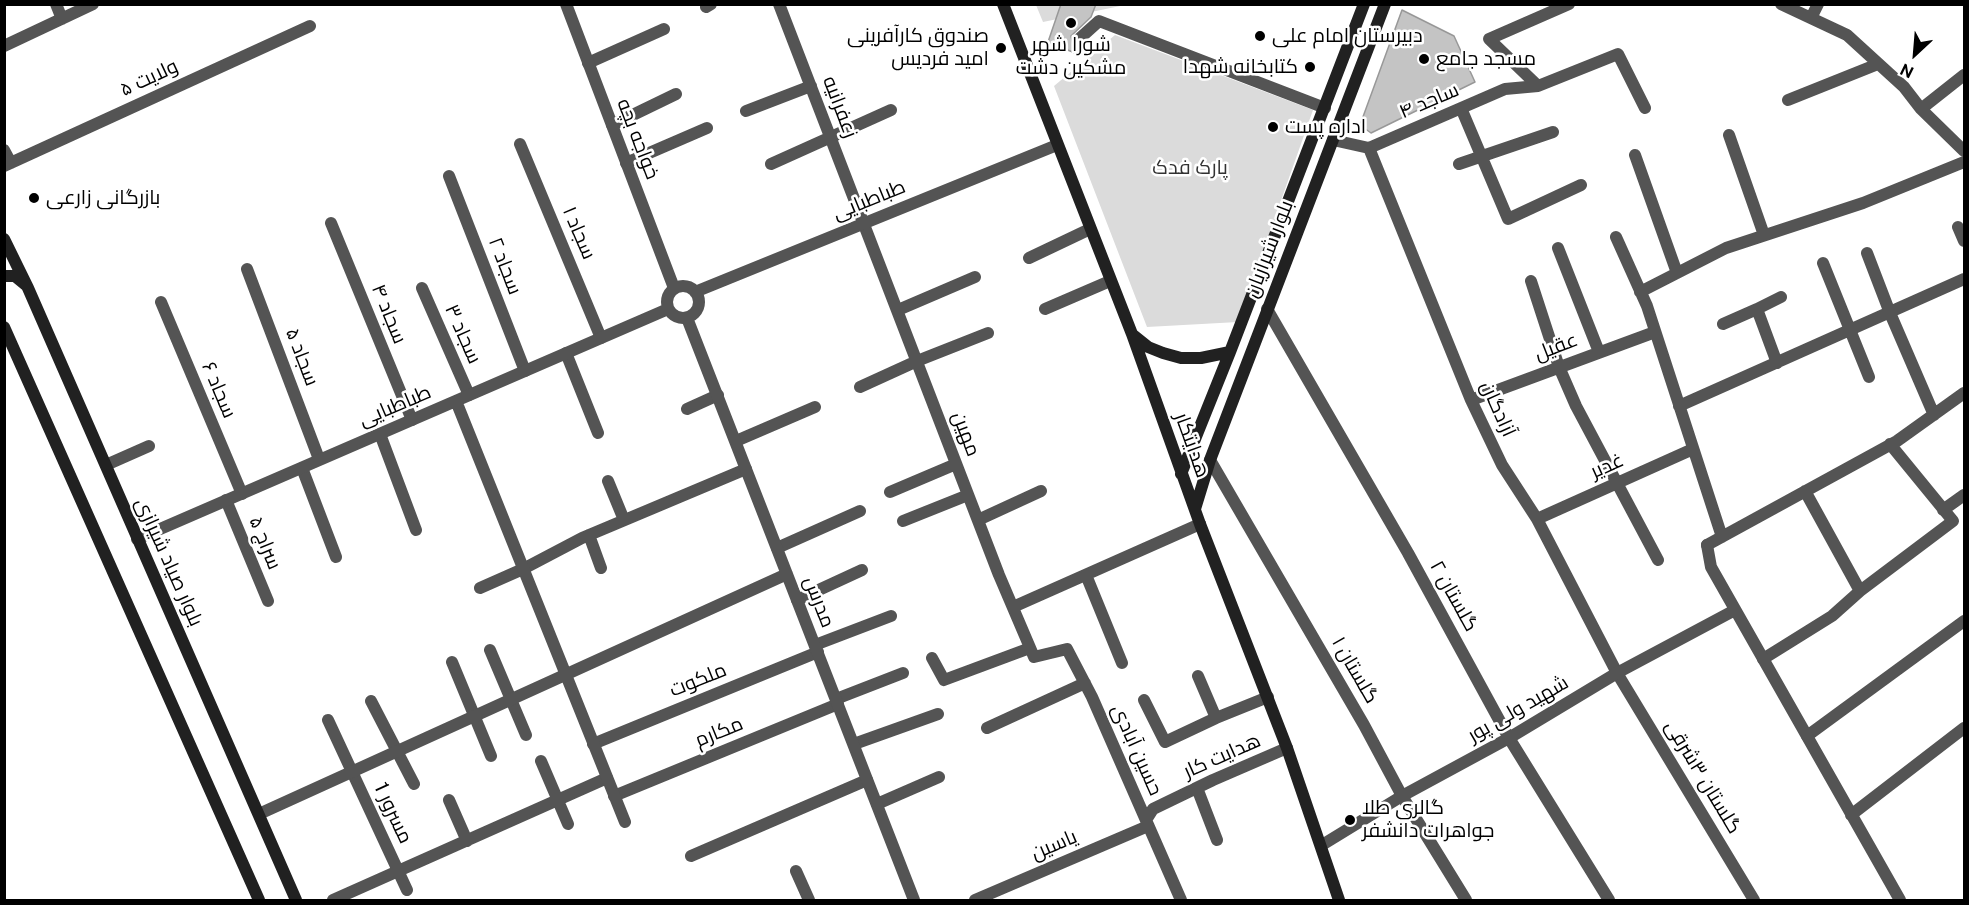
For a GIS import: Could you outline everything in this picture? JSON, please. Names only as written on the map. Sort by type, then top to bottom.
[{"type":"main road","name":"هدایتکار","points":[[1003,4],[1132,334],[1181,474],[1287,748],[1339,900]]},
{"type":"main road","name":"بلوار شیرازیان","points":[[1181,474],[1364,4]]},
{"type":"main road","name":"بلوار شیرازیان","points":[[1195,509],[1209,460],[1384,4]]},
{"type":"main road","name":"بلوار صیاد شیرازی","points":[[4,239],[28,288],[296,900]]},
{"type":"main road","points":[[4,276],[15,276],[28,288]]},
{"type":"main road","points":[[4,327],[259,900]]},
{"type":"main road","points":[[1132,334],[1163,354],[1181,358],[1201,358],[1230,352]]},
{"type":"main road","points":[[1189,452],[1209,460]]},
{"type":"street","points":[[56,4],[62,19]]},
{"type":"street","points":[[4,45],[93,4]]},
{"type":"street","name":"خواجه بچه","points":[[566,4],[674,288]]},
{"type":"street","name":"زعفرانیه","points":[[779,4],[864,223]]},
{"type":"street","points":[[1538,86],[1489,39],[1569,4]]},
{"type":"street","points":[[1781,4],[1847,35],[1904,87],[1921,109],[1965,151]]},
{"type":"street","points":[[1811,18],[1818,4]]},
{"type":"street","points":[[1079,39],[1099,21],[1325,108]]},
{"type":"street","name":"ولایت ۵","points":[[8,165],[310,26]]},
{"type":"street","points":[[588,63],[664,29]]},
{"type":"street","name":"ساجد ۴","points":[[1370,148],[1505,90],[1538,86],[1618,54],[1645,108]]},
{"type":"street","points":[[1788,100],[1878,64]]},
{"type":"street","points":[[1921,109],[1965,75]]},
{"type":"street","points":[[746,111],[811,86]]},
{"type":"street","points":[[612,125],[676,94]]},
{"type":"street","points":[[1461,108],[1508,219],[1581,184]]},
{"type":"street","points":[[771,164],[891,110]]},
{"type":"street","points":[[626,163],[706,128]]},
{"type":"street","points":[[1459,164],[1553,132]]},
{"type":"street","points":[[1729,135],[1764,235]]},
{"type":"street","points":[[1333,140],[1370,148]]},
{"type":"street","name":"سجاد ۱","points":[[520,144],[601,338]]},
{"type":"street","name":"طباطبایی","points":[[695,292],[1057,145]]},
{"type":"street","name":"آزادگان","points":[[1370,148],[1472,400],[1502,465],[1537,519],[1617,673]]},
{"type":"street","points":[[4,150],[8,165]]},
{"type":"street","points":[[1635,154],[1677,273]]},
{"type":"street","points":[[1640,292],[1726,248],[1863,203],[1965,162]]},
{"type":"street","name":"سجاد ۲","points":[[449,176],[525,370]]},
{"type":"street","name":"سجاد ۴","points":[[331,223],[412,420]]},
{"type":"street","name":"مهین","points":[[864,223],[968,495],[1032,653]]},
{"type":"street","points":[[1958,227],[1965,241]]},
{"type":"street","points":[[1029,258],[1090,229]]},
{"type":"street","points":[[1616,237],[1655,332],[1722,537]]},
{"type":"street","points":[[1558,248],[1599,352]]},
{"type":"street","points":[[1868,253],[1890,313],[1934,415]]},
{"type":"street","points":[[1823,264],[1869,377]]},
{"type":"street","name":"سجاد ۵","points":[[247,268],[319,459]]},
{"type":"street","points":[[897,310],[975,277]]},
{"type":"street","points":[[1679,406],[1965,279]]},
{"type":"street","points":[[1045,309],[1110,281]]},
{"type":"street","points":[[1531,281],[1560,368],[1576,406],[1658,560]]},
{"type":"street","points":[[689,287],[695,292],[699,299],[694,314],[687,318],[680,318],[668,309],[666,301],[674,288],[689,287]]},
{"type":"street","name":"سجاد ۳","points":[[422,288],[469,395]]},
{"type":"street","points":[[1723,324],[1781,297]]},
{"type":"street","name":"سجاد ۶","points":[[161,302],[242,494]]},
{"type":"street","name":"طباطبایی","points":[[137,539],[668,309]]},
{"type":"street","name":"گلستان ۲","points":[[1267,309],[1407,553],[1509,738],[1609,900]]},
{"type":"street","points":[[1757,309],[1777,363]]},
{"type":"street","name":"مدرس","points":[[687,318],[914,900]]},
{"type":"street","name":"عقیل","points":[[1472,400],[1655,332]]},
{"type":"street","points":[[860,387],[988,333]]},
{"type":"street","points":[[566,353],[598,433]]},
{"type":"street","points":[[1900,900],[1711,567],[1707,545],[1890,444],[1965,393]]},
{"type":"street","points":[[687,409],[718,395]]},
{"type":"street","points":[[456,401],[625,822]]},
{"type":"street","points":[[736,441],[815,407]]},
{"type":"street","points":[[380,434],[416,530]]},
{"type":"street","points":[[1763,659],[1832,616],[1860,591],[1953,521],[1890,444]]},
{"type":"street","points":[[106,465],[149,446]]},
{"type":"street","name":"غدیر","points":[[1537,519],[1694,449]]},
{"type":"street","name":"گلستان ۱","points":[[1209,460],[1364,725],[1402,796],[1466,900]]},
{"type":"street","points":[[890,492],[956,464]]},
{"type":"street","points":[[302,468],[336,557]]},
{"type":"street","points":[[480,588],[589,535],[746,469]]},
{"type":"street","points":[[608,481],[624,520]]},
{"type":"street","points":[[978,520],[1041,491]]},
{"type":"street","points":[[1804,491],[1860,591]]},
{"type":"street","points":[[903,521],[968,495]]},
{"type":"street","points":[[1943,510],[1965,495]]},
{"type":"street","name":"سراج ۵","points":[[226,500],[268,601]]},
{"type":"street","points":[[777,548],[860,511]]},
{"type":"street","points":[[1012,607],[1200,524]]},
{"type":"street","points":[[589,535],[601,568]]},
{"type":"street","points":[[797,600],[862,570]]},
{"type":"street","points":[[259,814],[787,574]]},
{"type":"street","points":[[1086,575],[1122,663]]},
{"type":"street","name":"شهید ولی پور","points":[[1322,845],[1402,796],[1509,738],[1617,673],[1736,610]]},
{"type":"street","name":"ملکوت","points":[[593,744],[891,616]]},
{"type":"street","points":[[1807,736],[1965,621]]},
{"type":"street","name":"حسین آبادی","points":[[1032,653],[1067,649],[1085,683],[1181,900]]},
{"type":"street","points":[[490,650],[526,735]]},
{"type":"street","points":[[932,658],[944,680],[1032,653]]},
{"type":"street","points":[[452,662],[492,756]]},
{"type":"street","name":"مکارم","points":[[614,796],[903,673]]},
{"type":"street","name":"گلستان ۳شرقی","points":[[1617,673],[1754,900]]},
{"type":"street","points":[[1198,676],[1216,718]]},
{"type":"street","points":[[987,728],[1085,683]]},
{"type":"street","points":[[1144,700],[1165,742],[1268,697]]},
{"type":"street","points":[[371,701],[414,784]]},
{"type":"street","points":[[854,744],[938,714]]},
{"type":"street","name":"مسرور 1","points":[[328,720],[407,890]]},
{"type":"street","points":[[1851,815],[1965,728]]},
{"type":"street","name":"هدایت کار","points":[[1147,823],[1153,809],[1287,748]]},
{"type":"street","points":[[541,760],[568,824]]},
{"type":"street","points":[[877,804],[939,777]]},
{"type":"street","points":[[333,900],[607,778]]},
{"type":"street","points":[[691,856],[867,780]]},
{"type":"street","points":[[1197,788],[1217,840]]},
{"type":"street","points":[[449,800],[467,841]]},
{"type":"street","name":"یاسین","points":[[975,900],[1147,823]]},
{"type":"street","points":[[796,872],[809,900]]},
{"type":"green space","points":[[1036,5],[1125,5],[1043,22]]},
{"type":"green space","name":"پارک فدک","points":[[1115,35],[1313,110],[1238,322],[1147,327],[1054,86]]},
{"type":"building","name":"شورا شهر مشکین دشت","points":[[1061,4],[1096,4],[1091,17],[1071,36],[1073,44],[1077,47],[1075,53],[1048,42]]},
{"type":"building","name":"مسجد جامع","points":[[1402,10],[1454,36],[1475,82],[1371,133],[1360,125]]},
{"type":"place","name":"شورا شهر مشکین دشت","points":[[1071,23]]},
{"type":"place","name":"دبیرستان امام علی","points":[[1260,36]]},
{"type":"place","name":"صندوق کارآفرینی امید فردیس","points":[[1001,48]]},
{"type":"place","name":"مسجد جامع","points":[[1424,59]]},
{"type":"place","name":"کتابخانه شهدا","points":[[1310,67]]},
{"type":"place","name":"اداره پست","points":[[1273,127]]},
{"type":"place","name":"بازرگانی زارعی","points":[[34,198]]},
{"type":"place","name":"گالری طلا جواهرات دانشفر","points":[[1350,820]]}]
